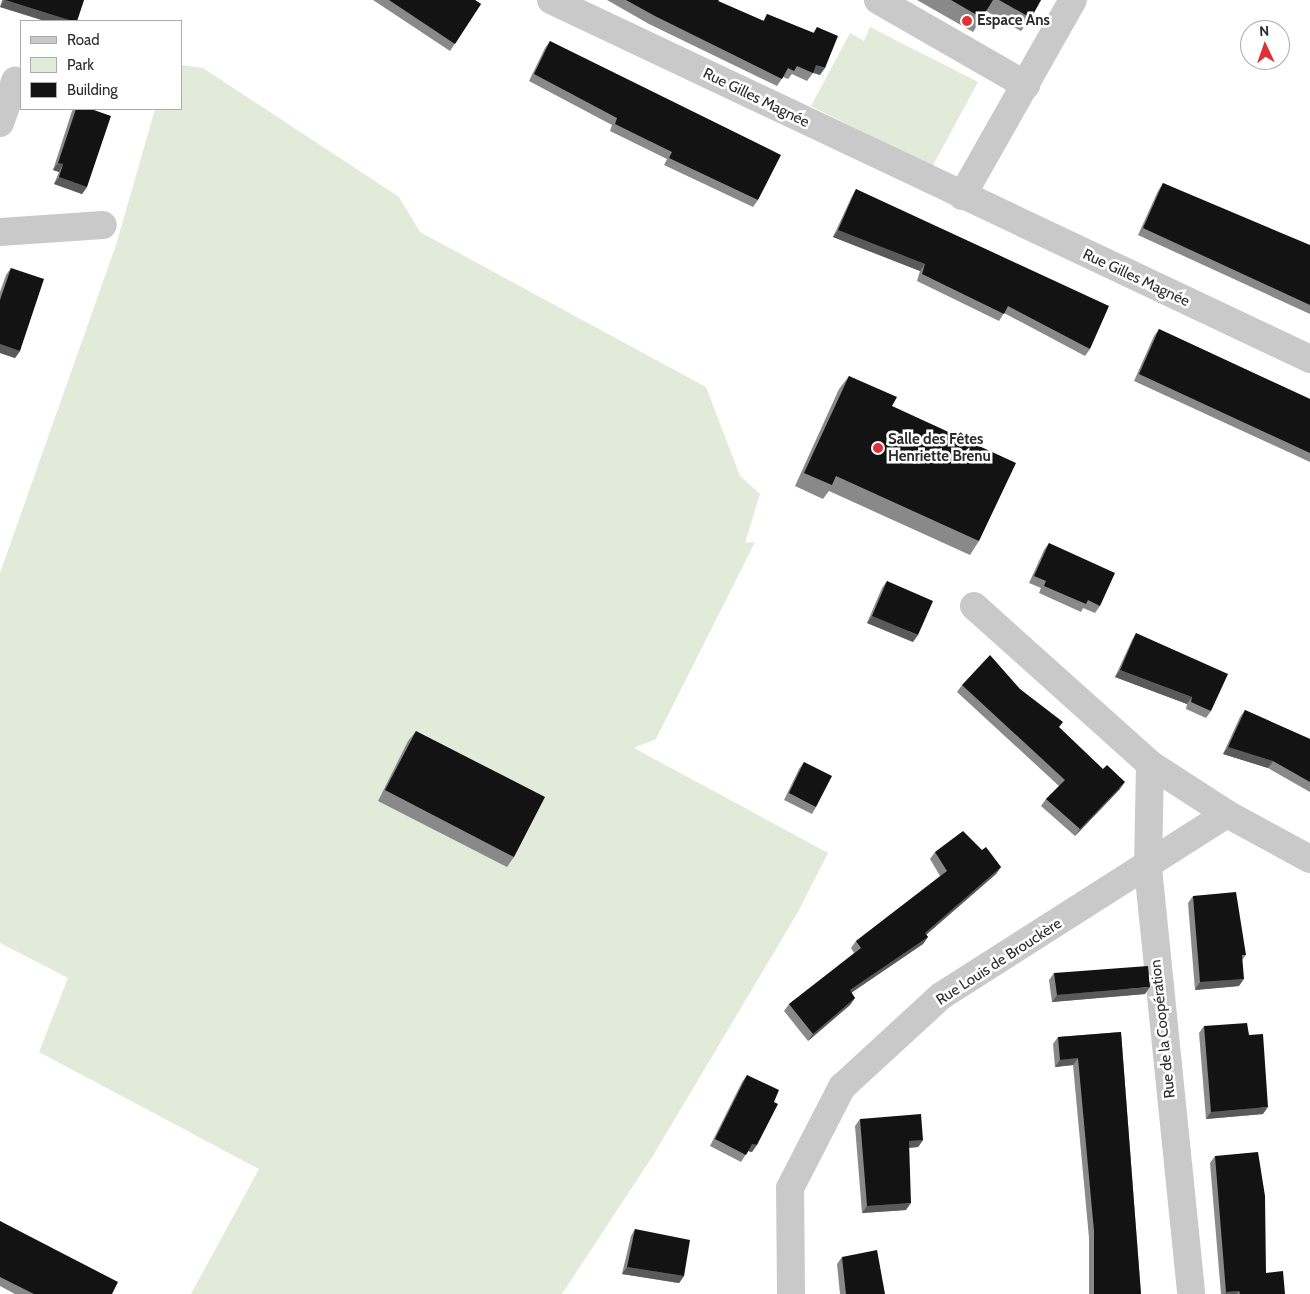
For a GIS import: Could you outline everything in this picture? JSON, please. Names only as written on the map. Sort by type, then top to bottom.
[{"type":"street","name":"Rue Gilles Magnée","points":[[551,0],[1310,359]]},
{"type":"street","points":[[878,0],[1026,85]]},
{"type":"street","points":[[962,196],[1073,0]]},
{"type":"street","points":[[0,123],[15,81]]},
{"type":"street","points":[[0,232],[103,224]]},
{"type":"street","points":[[974,606],[1150,764],[1227,814],[1310,859]]},
{"type":"street","name":"Rue de la Coopération","points":[[1150,764],[1148,868],[1191,1294]]},
{"type":"street","name":"Rue Louis de Brouckère","points":[[791,1294],[790,1188],[842,1087],[941,996],[1148,868],[1227,814]]},
{"type":"green space","points":[[870,27],[978,82],[932,167],[811,106],[850,33],[864,41]]},
{"type":"green space","points":[[182,65],[203,68],[399,197],[420,232],[706,387],[740,476],[760,494],[745,543],[755,542],[656,739],[634,748],[828,853],[798,912],[654,1154],[562,1294],[191,1294],[259,1169],[39,1052],[68,978],[0,943],[0,573],[116,245],[155,110],[182,110]]},
{"type":"building","points":[[5,0],[84,0],[77,20],[69,20]]},
{"type":"building","points":[[389,0],[475,0],[481,4],[455,44]]},
{"type":"building","points":[[626,0],[719,0],[764,21],[767,14],[814,33],[817,27],[838,36],[825,68],[816,65],[813,73],[797,66],[794,71],[788,68],[782,79]]},
{"type":"building","points":[[951,0],[993,0],[982,18]]},
{"type":"building","points":[[999,0],[1041,0],[1031,18]]},
{"type":"building","points":[[550,41],[781,155],[758,200],[669,158],[672,152],[615,124],[617,118],[534,74]]},
{"type":"building","points":[[76,110],[94,110],[111,116],[87,187],[59,177],[63,164],[58,163]]},
{"type":"building","points":[[1163,183],[1310,245],[1310,305],[1143,228]]},
{"type":"building","points":[[856,189],[1109,306],[1090,349],[1008,306],[1004,314],[922,274],[925,264],[838,230]]},
{"type":"building","points":[[11,268],[44,279],[20,351],[0,344],[0,300]]},
{"type":"building","points":[[1159,329],[1310,399],[1310,453],[1139,374]]},
{"type":"building","name":"Salle des Fêtes Henriette Brenu","points":[[849,376],[897,397],[892,406],[1016,463],[979,541],[836,476],[832,485],[804,473]]},
{"type":"building","points":[[1049,543],[1115,573],[1100,606],[1088,600],[1086,604],[1044,586],[1046,581],[1034,576]]},
{"type":"building","points":[[887,581],[933,601],[918,635],[872,616]]},
{"type":"building","points":[[1136,633],[1228,674],[1211,711],[1191,702],[1192,697],[1120,670]]},
{"type":"building","points":[[990,655],[1020,689],[1063,722],[1059,727],[1103,769],[1107,765],[1125,782],[1080,829],[1046,799],[1065,780],[962,685]]},
{"type":"building","points":[[1245,710],[1310,739],[1310,782],[1273,761],[1228,747]]},
{"type":"building","points":[[416,731],[545,797],[514,857],[385,790]]},
{"type":"building","points":[[804,762],[832,776],[816,807],[789,793]]},
{"type":"building","points":[[963,831],[982,850],[986,847],[1001,867],[925,933],[928,937],[850,990],[855,998],[813,1034],[789,1004],[861,948],[856,941],[947,871],[935,852]]},
{"type":"building","points":[[1236,892],[1246,955],[1242,955],[1244,979],[1200,982],[1193,896]]},
{"type":"building","points":[[1148,966],[1150,987],[1057,995],[1054,973]]},
{"type":"building","points":[[1247,1023],[1249,1035],[1263,1034],[1268,1107],[1211,1112],[1204,1026]]},
{"type":"building","points":[[1121,1032],[1141,1294],[1094,1294],[1094,1231],[1078,1058],[1060,1060],[1058,1037]]},
{"type":"building","points":[[747,1075],[779,1090],[774,1102],[778,1104],[757,1145],[752,1144],[746,1155],[715,1139]]},
{"type":"building","points":[[921,1114],[923,1140],[909,1141],[911,1203],[867,1206],[860,1119]]},
{"type":"building","points":[[1258,1152],[1265,1196],[1266,1273],[1283,1271],[1285,1294],[1240,1294],[1239,1291],[1226,1292],[1215,1156]]},
{"type":"building","points":[[0,1221],[118,1282],[112,1294],[34,1294],[0,1277]]},
{"type":"building","points":[[635,1229],[690,1240],[684,1276],[627,1267]]},
{"type":"building","points":[[877,1250],[885,1294],[846,1294],[842,1257]]},
{"type":"place","name":"Espace Ans","points":[[967,21]]},
{"type":"place","name":"Salle des Fêtes Henriette Brenu","points":[[878,448]]}]
